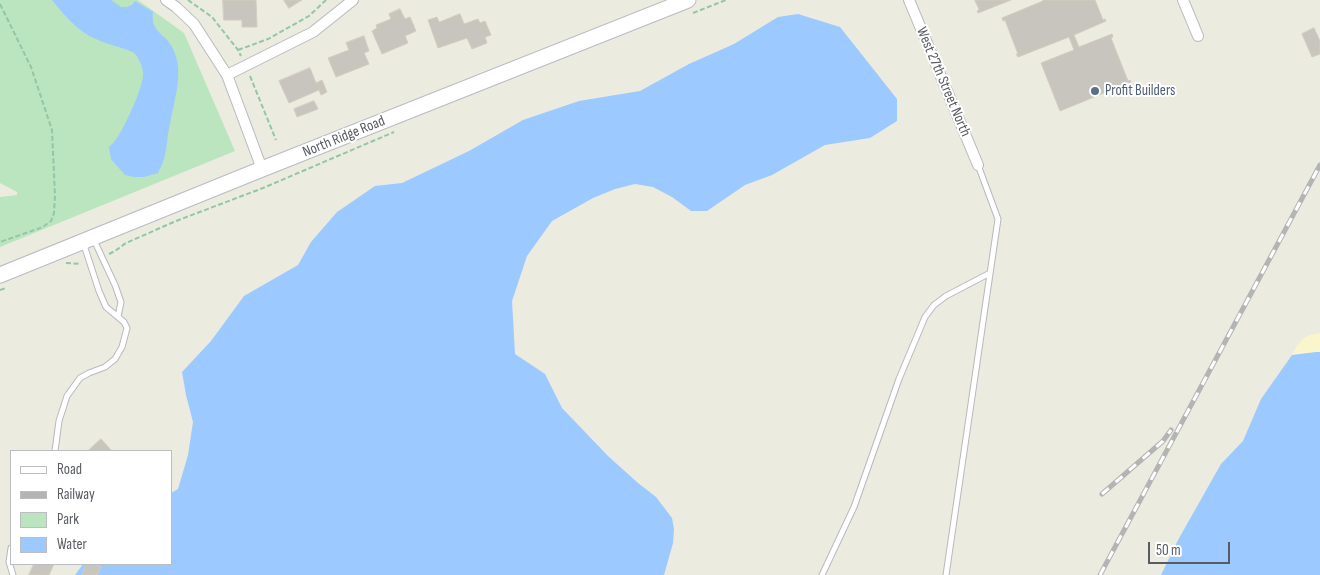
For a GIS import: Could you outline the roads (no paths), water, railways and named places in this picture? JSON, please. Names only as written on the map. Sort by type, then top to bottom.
[{"type":"main road","name":"North Ridge Road","points":[[4,281],[88,240],[262,169],[689,7]]},
{"type":"street","points":[[166,0],[194,24],[227,75],[262,169]]},
{"type":"street","points":[[227,75],[313,32],[353,0]]},
{"type":"street","name":"West 27th Street North","points":[[909,0],[978,165]]},
{"type":"street","points":[[1183,0],[1198,36]]},
{"type":"lane","points":[[946,575],[998,219],[978,165]]},
{"type":"lane","points":[[88,240],[101,257],[115,285],[121,302],[118,317]]},
{"type":"lane","points":[[54,450],[59,421],[67,396],[80,378],[89,372],[105,367],[115,359],[122,347],[127,328],[124,322],[106,307],[89,261],[88,240]]},
{"type":"lane","points":[[822,575],[854,507],[899,379],[925,317],[934,304],[963,286],[990,273]]},
{"type":"water","points":[[52,0],[111,0],[121,7],[132,5],[135,1],[153,12],[154,25],[171,45],[178,68],[177,87],[165,153],[158,173],[144,177],[125,175],[111,159],[109,147],[117,138],[124,125],[137,97],[142,80],[142,68],[138,57],[131,51],[102,42],[84,33],[67,18]]},
{"type":"water","points":[[798,14],[840,27],[897,99],[897,121],[870,138],[825,145],[772,175],[745,185],[707,211],[691,211],[672,197],[653,187],[635,184],[615,189],[593,198],[552,221],[527,256],[512,301],[515,354],[545,374],[562,408],[608,456],[656,497],[672,518],[674,529],[673,543],[664,575],[75,575],[82,565],[172,565],[172,492],[178,489],[188,455],[193,422],[182,372],[211,341],[244,296],[298,265],[311,242],[337,212],[375,186],[402,183],[469,151],[523,120],[579,101],[640,91],[689,64],[734,44],[778,17]]},
{"type":"water","points":[[1320,352],[1320,575],[1161,575],[1178,540],[1221,464],[1243,441],[1261,399],[1292,355]]},
{"type":"railway","points":[[1100,575],[1320,165]]},
{"type":"railway","points":[[1102,494],[1163,441],[1171,430]]},
{"type":"place","name":"Profit Builders","points":[[1095,91]]}]
